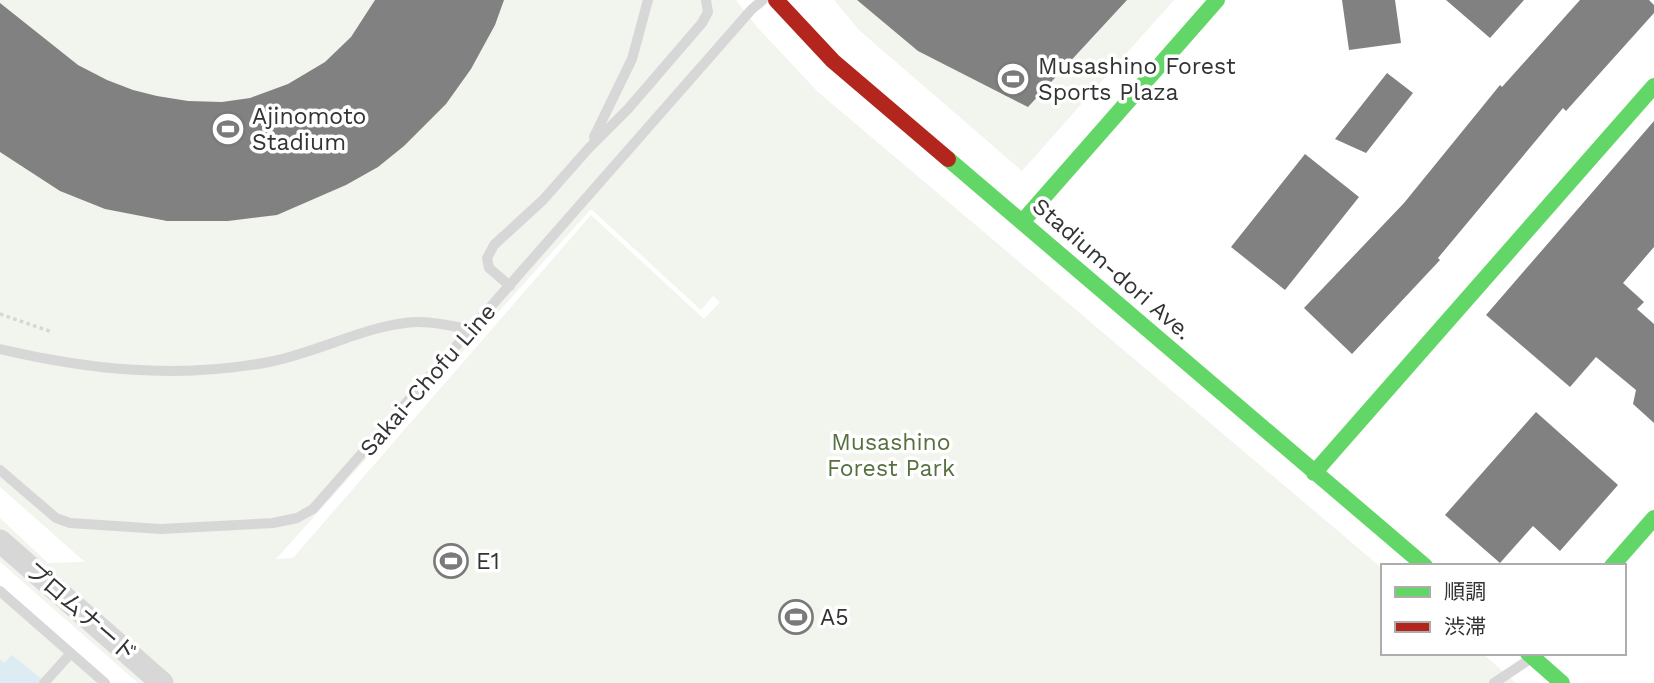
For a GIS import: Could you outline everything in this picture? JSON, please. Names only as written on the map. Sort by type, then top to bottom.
[{"type":"street","name":"Stadium-dori Ave.","points":[[776,0],[833,61],[1423,564]]},
{"type":"street","points":[[1022,222],[1217,0]]},
{"type":"street","points":[[1314,473],[1654,86]]},
{"type":"street","points":[[1614,564],[1654,518]]},
{"type":"street","name":"プロムナード","points":[[0,541],[162,683]]},
{"type":"street","points":[[1532,655],[1562,683]]},
{"type":"lane","points":[[588,149],[632,59],[648,0]]},
{"type":"lane","points":[[510,285],[489,268],[488,258],[494,245],[543,200],[702,23],[708,12],[706,0]]},
{"type":"lane","name":"Sakai-Chofu Line","points":[[0,470],[55,518],[70,523],[161,529],[273,523],[297,518],[313,509],[329,494],[752,9],[764,0]]},
{"type":"lane","points":[[0,349],[100,368],[182,372],[219,370],[272,361],[399,324],[450,324],[471,330]]},
{"type":"lane","points":[[0,592],[105,683]]},
{"type":"lane","points":[[44,683],[71,653]]},
{"type":"lane","points":[[1494,683],[1512,673],[1532,655]]},
{"type":"path","points":[[0,314],[52,332]]},
{"type":"green space","name":"Musashino Forest Park","points":[[0,0],[736,0],[757,27],[818,92],[1381,567],[1381,655],[1484,655],[1516,683],[138,683],[0,562],[0,518],[48,563],[85,562],[0,487]],"holes":[[[591,209],[701,310],[713,296],[720,302],[704,319],[591,215],[293,558],[276,559]]]},
{"type":"green space","points":[[834,0],[1174,0],[1022,171],[860,31]]},
{"type":"green space","points":[[0,591],[102,683],[0,683]]},
{"type":"shaded area","points":[[12,655],[46,683],[0,683],[0,659],[4,663]]},
{"type":"building","points":[[375,0],[504,0],[495,25],[471,69],[446,104],[404,146],[378,167],[346,185],[277,215],[228,221],[167,221],[105,209],[60,191],[0,152],[0,3],[78,65],[107,80],[157,96],[188,101],[222,102],[250,98],[288,84],[325,62],[351,37]]},
{"type":"building","name":"Musashino Forest Sports Plaza","points":[[857,0],[1127,0],[1028,107],[918,51]]},
{"type":"building","points":[[1342,0],[1395,0],[1401,43],[1349,50]]},
{"type":"building","points":[[1446,0],[1524,0],[1490,38]]},
{"type":"building","points":[[1580,0],[1649,0],[1654,5],[1654,13],[1566,111],[1563,108],[1438,258],[1440,260],[1352,354],[1304,308],[1404,203],[1500,85],[1502,87]]},
{"type":"building","points":[[1387,73],[1413,93],[1366,153],[1335,139]]},
{"type":"building","points":[[1654,121],[1654,247],[1623,283],[1644,302],[1637,309],[1654,324],[1654,423],[1633,404],[1636,390],[1596,357],[1570,387],[1486,315]]},
{"type":"building","points":[[1305,154],[1359,197],[1285,290],[1231,247]]},
{"type":"building","points":[[1536,412],[1618,485],[1560,551],[1533,526],[1500,563],[1445,515]]},
{"type":"traffic: fast","points":[[1022,222],[1217,0]]},
{"type":"traffic: fast","points":[[1314,473],[1654,86]]},
{"type":"traffic: fast","points":[[948,159],[1423,564]]},
{"type":"traffic: fast","points":[[1614,564],[1654,518]]},
{"type":"traffic: fast","points":[[1530,655],[1562,683]]},
{"type":"traffic: jam","points":[[776,0],[833,61],[948,159]]},
{"type":"place","name":"Musashino Forest Sports Plaza","points":[[1013,79]]},
{"type":"place","name":"Ajinomoto Stadium","points":[[228,129]]},
{"type":"place","name":"E1","points":[[451,561]]},
{"type":"place","name":"A5","points":[[796,617]]}]
